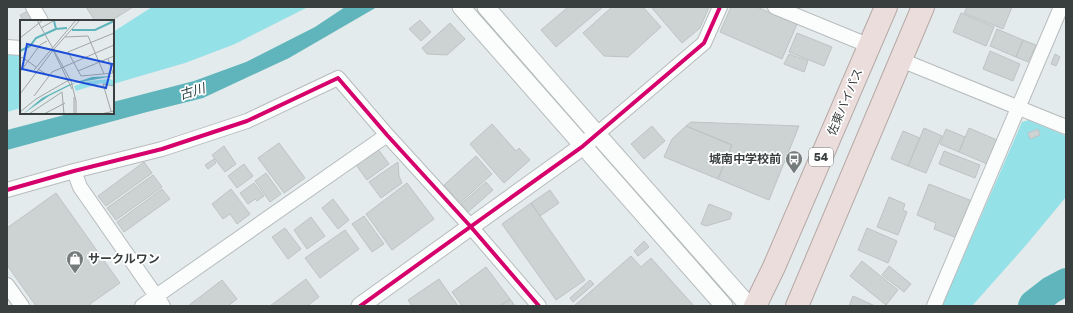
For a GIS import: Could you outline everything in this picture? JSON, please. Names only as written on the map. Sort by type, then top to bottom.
[{"type":"highway","name":"佐東バイパス","points":[[755,306],[774,267],[886,7]]},
{"type":"highway","points":[[797,306],[923,7]]},
{"type":"street","points":[[33,7],[40,20]]},
{"type":"street","points":[[461,7],[724,306]]},
{"type":"street","points":[[486,7],[596,134],[749,306]]},
{"type":"street","points":[[360,306],[583,146],[704,43],[720,7]]},
{"type":"street","points":[[775,7],[870,46]]},
{"type":"street","points":[[934,306],[1061,7]]},
{"type":"street","points":[[7,47],[20,48]]},
{"type":"street","points":[[901,60],[1066,128]]},
{"type":"street","points":[[7,190],[74,171],[162,149],[247,121],[338,78],[387,135],[471,227],[539,306]]},
{"type":"street","points":[[142,306],[160,301],[387,135]]},
{"type":"street","points":[[74,171],[80,187],[160,301]]},
{"type":"street","points":[[7,285],[22,306]]},
{"type":"shaded area","points":[[152,7],[308,7],[235,44],[185,63],[114,84],[114,31]]},
{"type":"shaded area","points":[[7,52],[20,52],[20,108],[7,112]]},
{"type":"shaded area","points":[[1029,120],[1066,136],[1066,197],[972,306],[942,306],[1022,122]]},
{"type":"water","name":"古川","points":[[345,7],[377,7],[289,58],[203,98],[7,150],[7,130],[68,114],[114,114],[114,102],[194,81],[246,62],[315,27]]},
{"type":"building","points":[[86,7],[133,7],[113,20],[94,20]]},
{"type":"building","points":[[568,7],[603,7],[556,47],[541,30]]},
{"type":"building","points":[[612,7],[643,7],[661,27],[628,57],[604,56],[583,33]]},
{"type":"building","points":[[651,7],[709,7],[700,28],[682,43]]},
{"type":"building","points":[[731,7],[757,7],[797,24],[782,59],[720,32]]},
{"type":"building","points":[[967,7],[1012,7],[1003,29],[964,13]]},
{"type":"building","points":[[30,10],[35,20],[22,20],[20,15]]},
{"type":"building","points":[[961,13],[994,27],[986,46],[953,32]]},
{"type":"building","points":[[420,20],[431,32],[421,41],[409,29]]},
{"type":"building","points":[[450,23],[465,39],[447,55],[427,54],[422,48]]},
{"type":"building","points":[[997,29],[1023,40],[1016,57],[990,46]]},
{"type":"building","points":[[797,33],[832,47],[824,66],[789,52]]},
{"type":"building","points":[[1023,40],[1036,45],[1028,62],[1016,57]]},
{"type":"building","points":[[990,51],[1020,64],[1013,81],[983,69]]},
{"type":"building","points":[[789,54],[808,61],[804,72],[784,64]]},
{"type":"building","points":[[1055,54],[1060,57],[1056,66],[1051,64]]},
{"type":"building","points":[[691,122],[799,126],[769,200],[718,179],[732,145],[686,126]]},
{"type":"building","points":[[492,124],[516,151],[519,148],[530,160],[504,183],[470,144]]},
{"type":"building","points":[[652,126],[665,141],[644,159],[631,144]]},
{"type":"building","points":[[686,126],[732,145],[718,179],[664,157],[672,139]]},
{"type":"building","points":[[924,128],[942,136],[926,173],[908,166]]},
{"type":"building","points":[[969,128],[997,140],[987,164],[959,152]]},
{"type":"building","points":[[946,129],[965,137],[959,152],[940,144]]},
{"type":"building","points":[[1038,129],[1040,135],[1030,139],[1028,133]]},
{"type":"building","points":[[903,131],[920,138],[908,166],[891,159]]},
{"type":"building","points":[[279,143],[305,178],[284,193],[258,158]]},
{"type":"building","points":[[224,146],[236,164],[225,172],[212,155]]},
{"type":"building","points":[[378,149],[389,164],[367,180],[356,165]]},
{"type":"building","points":[[944,151],[980,165],[975,178],[939,164]]},
{"type":"building","points":[[476,156],[492,174],[460,203],[444,185]]},
{"type":"building","points":[[214,159],[216,163],[208,169],[205,165]]},
{"type":"building","points":[[144,162],[152,173],[106,206],[98,196]]},
{"type":"building","points":[[398,162],[399,176],[402,183],[381,198],[369,182]]},
{"type":"building","points":[[244,164],[253,176],[237,188],[228,176]]},
{"type":"building","points":[[266,173],[281,194],[270,202],[255,181]]},
{"type":"building","points":[[153,175],[162,187],[116,220],[107,208]]},
{"type":"building","points":[[486,182],[493,190],[468,212],[461,204]]},
{"type":"building","points":[[254,183],[264,196],[257,201],[255,199],[248,204],[240,193]]},
{"type":"building","points":[[407,183],[434,219],[392,250],[366,214]]},
{"type":"building","points":[[929,184],[972,201],[957,238],[934,229],[936,223],[917,215]]},
{"type":"building","points":[[162,189],[170,199],[124,232],[117,222]]},
{"type":"building","points":[[231,189],[250,214],[237,224],[230,214],[223,219],[212,204]]},
{"type":"building","points":[[550,190],[559,203],[540,216],[531,203]]},
{"type":"building","points":[[56,193],[120,283],[90,304],[91,306],[36,306],[7,265],[7,228]]},
{"type":"building","points":[[889,197],[905,204],[903,210],[907,212],[898,235],[877,227]]},
{"type":"building","points":[[333,199],[349,220],[338,229],[322,208]]},
{"type":"building","points":[[531,203],[585,280],[556,300],[502,224]]},
{"type":"building","points":[[709,204],[732,213],[730,219],[706,226],[701,224]]},
{"type":"building","points":[[364,216],[384,244],[372,252],[352,224]]},
{"type":"building","points":[[311,217],[325,236],[307,249],[294,230]]},
{"type":"building","points":[[285,228],[301,249],[288,259],[272,237]]},
{"type":"building","points":[[867,228],[897,241],[888,263],[858,250]]},
{"type":"building","points":[[345,230],[359,249],[320,278],[305,258]]},
{"type":"building","points":[[644,241],[649,247],[638,256],[634,251]]},
{"type":"building","points":[[631,256],[641,267],[651,258],[694,306],[574,306]]},
{"type":"building","points":[[862,261],[898,290],[886,305],[850,276]]},
{"type":"building","points":[[889,266],[911,284],[904,292],[882,275]]},
{"type":"building","points":[[486,267],[510,299],[500,306],[462,306],[452,292]]},
{"type":"building","points":[[306,279],[319,297],[307,306],[270,306]]},
{"type":"building","points":[[439,279],[458,306],[412,306],[408,300]]},
{"type":"building","points":[[222,280],[237,299],[228,306],[188,306]]},
{"type":"building","points":[[590,280],[594,284],[573,302],[570,298]]},
{"type":"building","points":[[853,296],[875,306],[849,306]]},
{"type":"building","points":[[510,299],[515,306],[500,306]]},
{"type":"waterway","points":[[1032,306],[1051,290],[1066,282]]},
{"type":"cycle path","points":[[360,306],[583,146],[704,43],[720,7]]},
{"type":"cycle path","points":[[7,190],[74,171],[162,149],[247,121],[338,78],[387,135],[471,227],[539,306]]},
{"type":"place","name":"城南中学校前","points":[[794,174]]},
{"type":"place","name":"サークルワン","points":[[75,274]]}]
